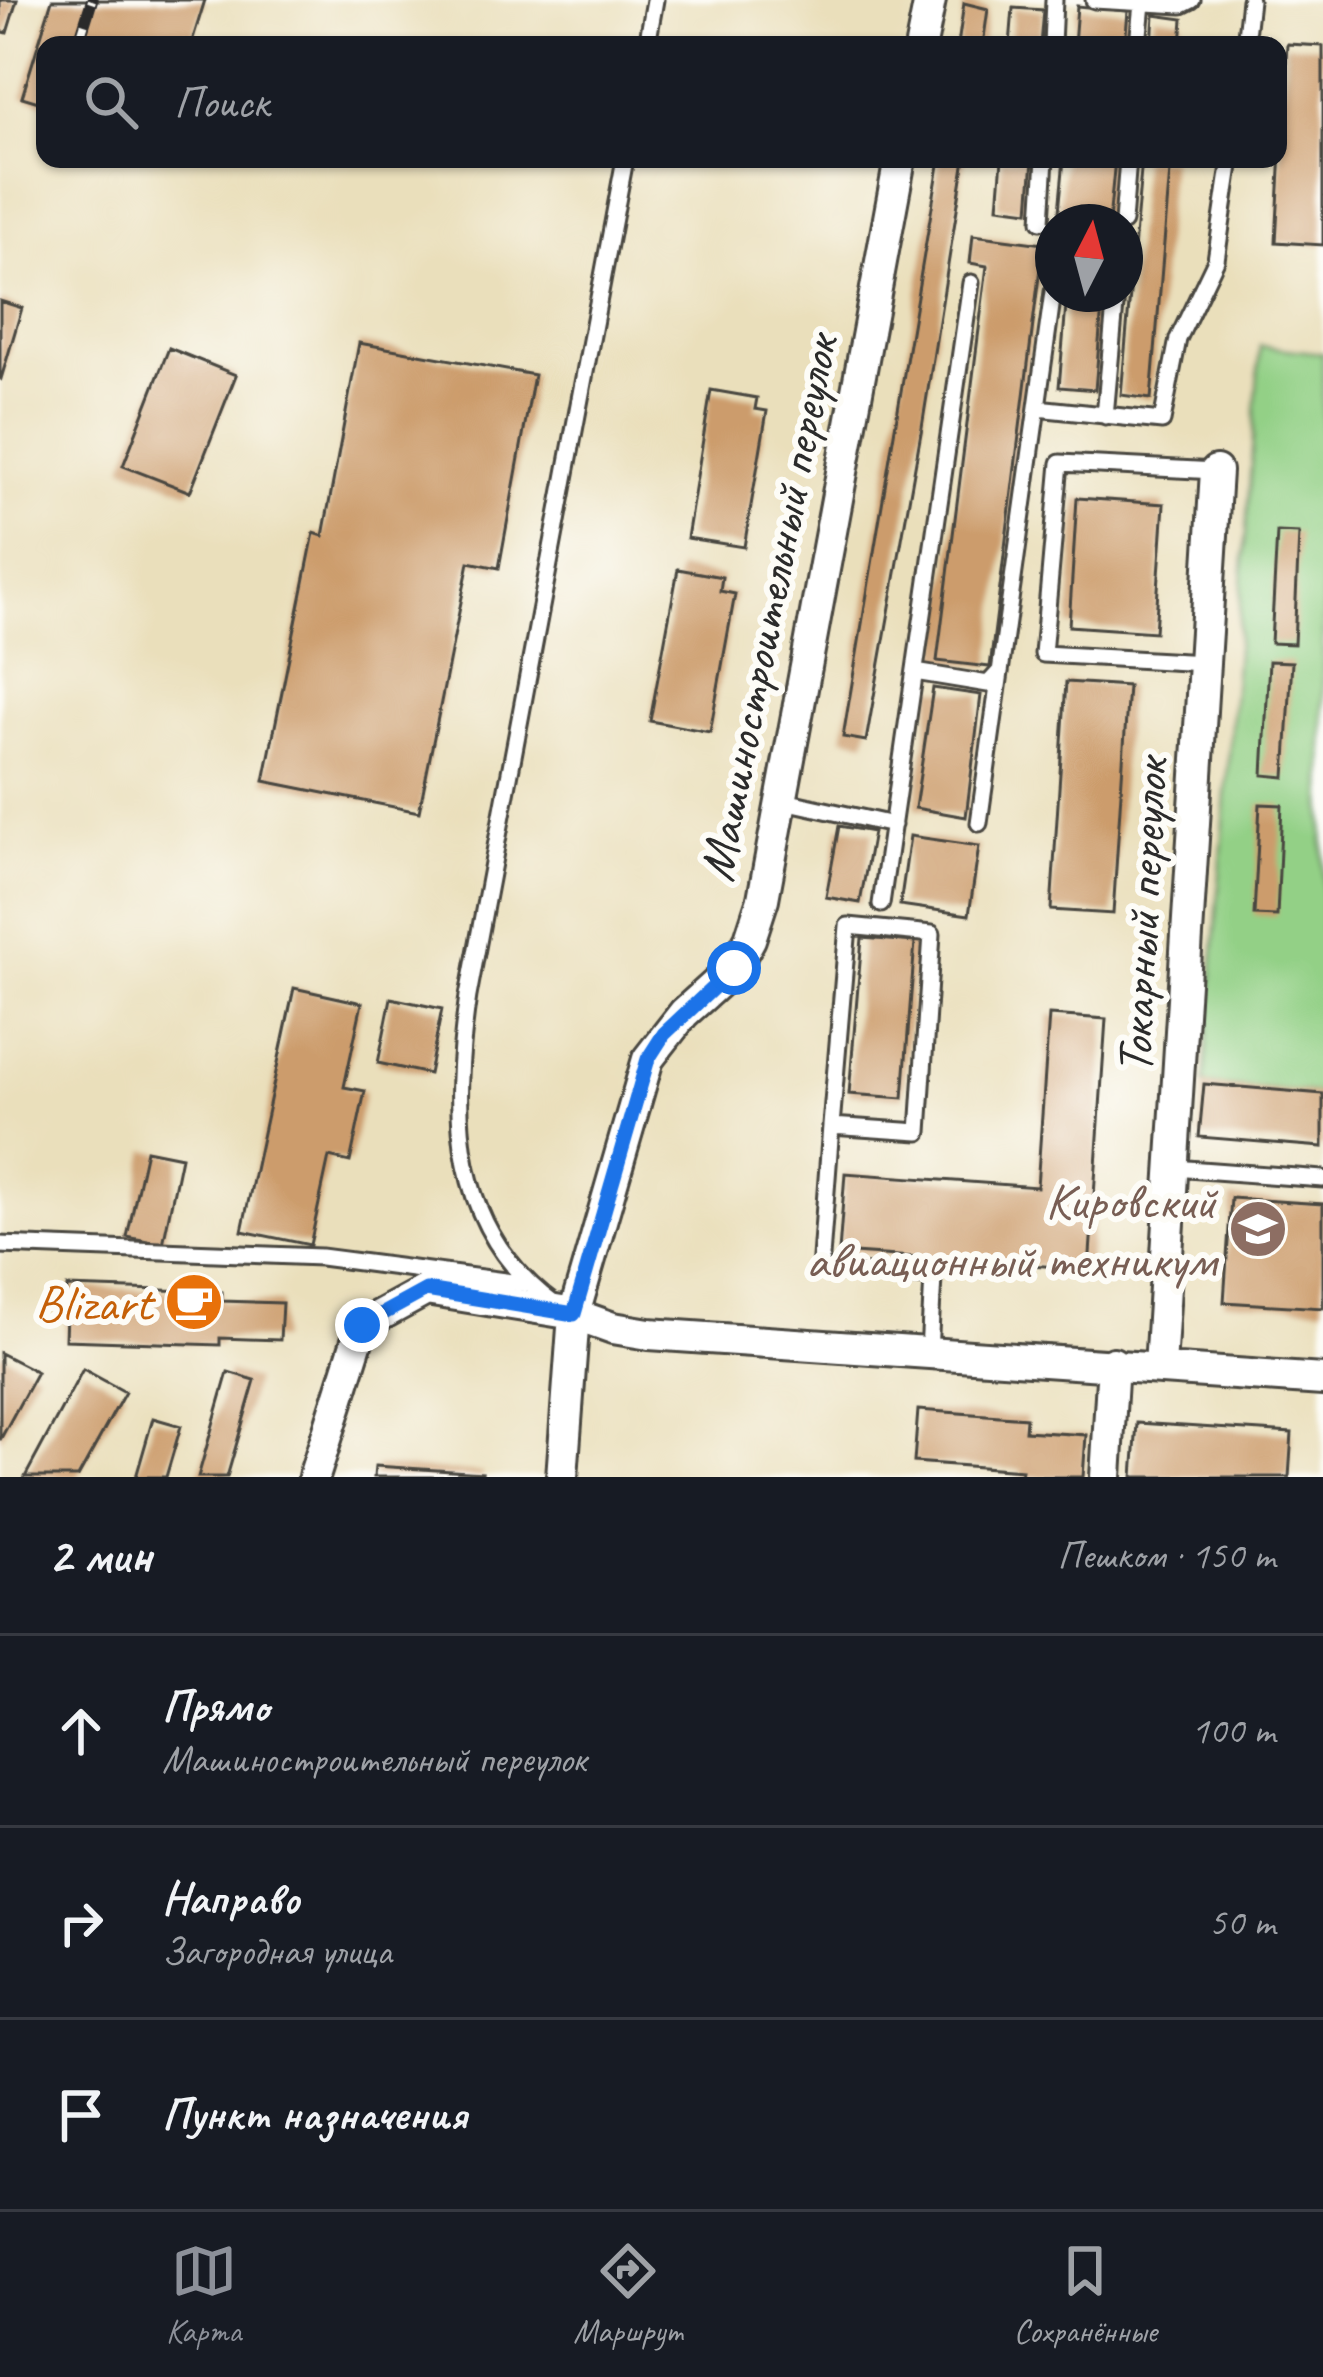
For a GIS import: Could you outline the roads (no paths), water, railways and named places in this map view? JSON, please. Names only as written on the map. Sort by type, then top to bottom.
[{"type":"street","points":[[924,36],[930,0]]},
{"type":"street","name":"Машиностроительный переулок","points":[[562,1477],[574,1314],[648,1059],[674,1024],[734,968],[751,939],[763,899],[898,168]]},
{"type":"street","name":"Токарный переулок","points":[[1160,1367],[1216,471]]},
{"type":"street","points":[[314,1477],[362,1325],[426,1290],[574,1314],[649,1334],[1323,1380]]},
{"type":"street","points":[[1106,1477],[1113,1364]]},
{"type":"lane","points":[[649,36],[655,0]]},
{"type":"lane","points":[[1052,36],[1054,0]]},
{"type":"lane","points":[[1094,0],[1182,5],[1192,0]]},
{"type":"lane","points":[[1246,36],[1250,0]]},
{"type":"lane","points":[[1139,36],[1142,3]]},
{"type":"lane","points":[[574,1314],[528,1284],[496,1244],[474,1192],[458,1121],[460,1058],[472,972],[624,168]]},
{"type":"lane","points":[[1042,204],[1044,168]]},
{"type":"lane","points":[[1124,204],[1127,168]]},
{"type":"lane","points":[[1036,408],[1162,421],[1178,339],[1216,260],[1230,168]]},
{"type":"lane","points":[[881,904],[971,283]]},
{"type":"lane","points":[[979,824],[1050,312]]},
{"type":"lane","points":[[1105,416],[1115,312]]},
{"type":"lane","points":[[1204,663],[1043,654],[1060,463],[1216,471]]},
{"type":"lane","points":[[915,672],[988,684],[1000,671]]},
{"type":"lane","points":[[780,800],[893,825]]},
{"type":"lane","points":[[831,1126],[919,1132],[932,934],[848,926],[831,1126],[820,1270],[933,1277],[929,1352]]},
{"type":"lane","points":[[1174,1168],[1323,1179]]},
{"type":"lane","points":[[0,1245],[320,1256],[528,1284]]},
{"type":"railway","points":[[81,36],[92,0]]},
{"type":"place","name":"Кировский авиационный техникум","points":[[1258,1229]]},
{"type":"place","name":"Blizart","points":[[194,1302]]}]
